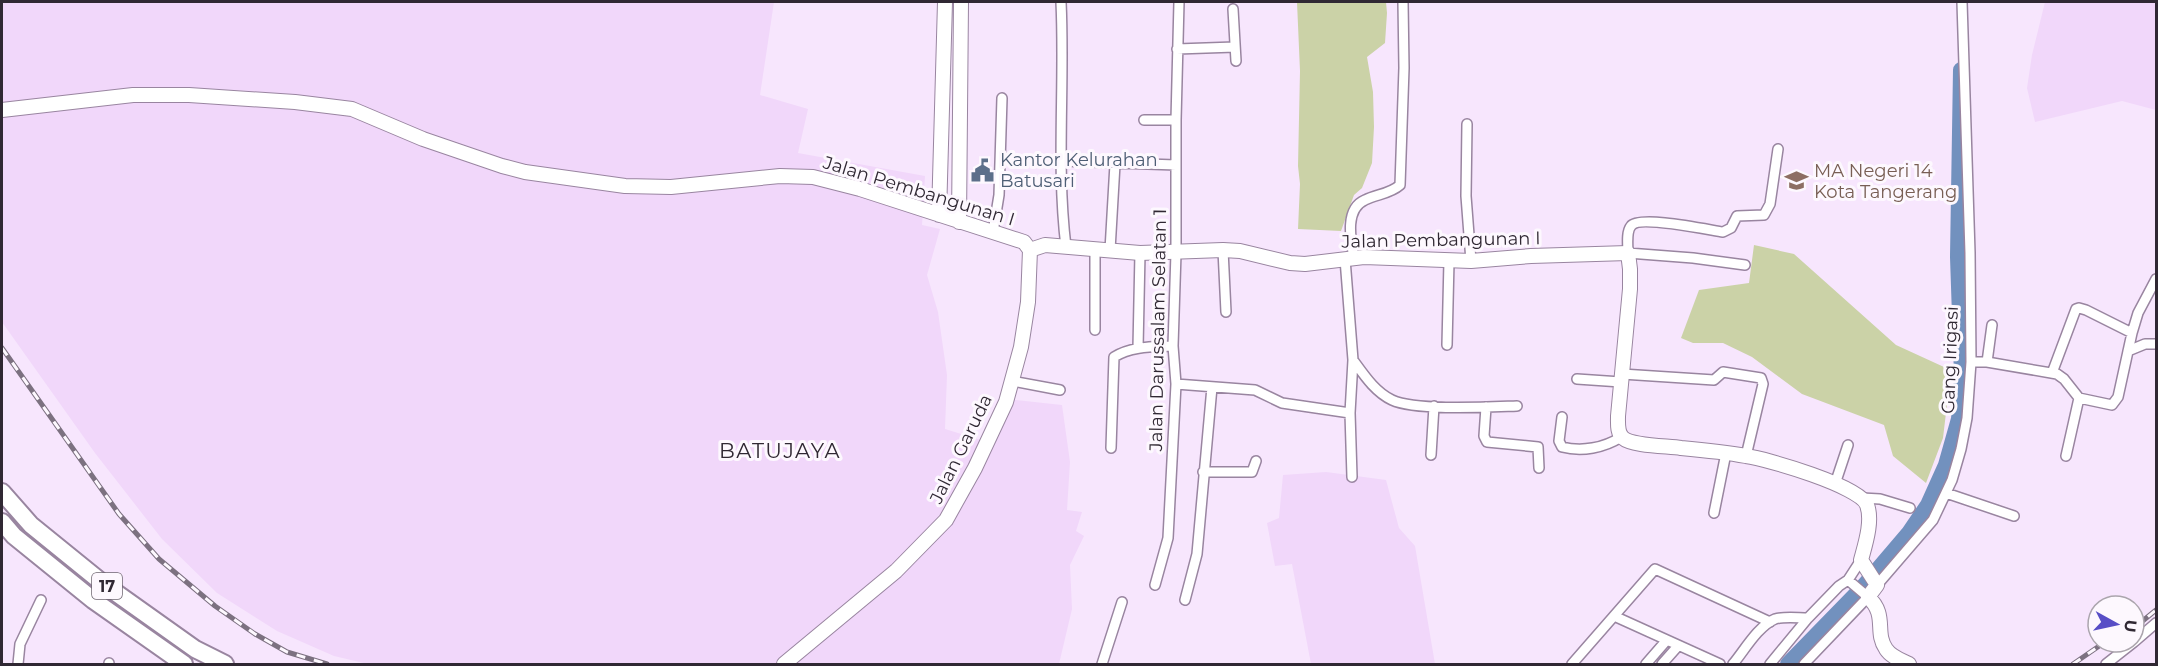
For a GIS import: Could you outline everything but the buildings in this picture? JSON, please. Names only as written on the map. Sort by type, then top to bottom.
[{"type":"highway","name":"17","points":[[2,492],[31,525],[105,585],[195,649],[225,664]]},
{"type":"highway","name":"17","points":[[2,522],[14,536],[93,600],[184,664]]},
{"type":"street","points":[[939,215],[945,2]]},
{"type":"street","points":[[958,222],[961,2]]},
{"type":"street","points":[[1060,2],[1063,221],[1066,247]]},
{"type":"street","name":"Jalan Darussalam Selatan 1","points":[[1155,585],[1168,538],[1176,384],[1173,346],[1179,2]]},
{"type":"street","points":[[1352,477],[1350,413],[1353,360],[1350,234],[1354,211],[1362,200],[1394,191],[1401,185],[1403,2]]},
{"type":"street","name":"Gang Irigasi","points":[[1804,664],[1933,520],[1946,493],[1961,449],[1967,418],[1971,362],[1962,2]]},
{"type":"street","points":[[1233,9],[1236,60]]},
{"type":"street","points":[[1177,49],[1235,47]]},
{"type":"street","name":"Jalan Pembangunan I","points":[[2,110],[133,95],[189,95],[295,102],[352,109],[423,139],[525,172],[625,186],[671,188],[780,176],[813,177],[860,189],[1024,242],[1030,250],[1045,245],[1140,253],[1223,250],[1240,251],[1290,263],[1305,264],[1382,257],[1471,261],[1531,256],[1628,253]]},
{"type":"street","points":[[993,232],[999,195],[1002,98]]},
{"type":"street","points":[[1144,120],[1176,120]]},
{"type":"street","points":[[1467,124],[1466,196],[1471,261]]},
{"type":"street","points":[[1778,149],[1770,204],[1766,214],[1737,216],[1731,228],[1723,232],[1649,221],[1636,222],[1631,226],[1628,253],[1630,289],[1618,432],[1626,440],[1649,445],[1746,456],[1786,466],[1835,484],[1862,498],[1880,499],[1910,508]]},
{"type":"street","points":[[1062,160],[1176,165]]},
{"type":"street","points":[[1110,250],[1115,164]]},
{"type":"street","points":[[1095,249],[1095,330]]},
{"type":"street","name":"Jalan Garuda","points":[[789,664],[896,571],[946,520],[980,459],[1012,381],[1021,347],[1028,302],[1030,250]]},
{"type":"street","points":[[1223,250],[1226,312]]},
{"type":"street","points":[[1138,348],[1140,253]]},
{"type":"street","points":[[1628,253],[1744,265]]},
{"type":"street","points":[[1447,345],[1449,261]]},
{"type":"street","points":[[1971,362],[1987,362],[2052,373],[2064,379],[2079,398],[2108,405],[2116,402],[2138,313],[2157,279]]},
{"type":"street","points":[[2052,373],[2076,309],[2086,310],[2132,333]]},
{"type":"street","points":[[1987,362],[1992,325]]},
{"type":"street","points":[[2128,351],[2145,344],[2157,344]]},
{"type":"street","points":[[1111,448],[1114,357],[1122,351],[1138,348],[1173,346]]},
{"type":"street","points":[[1353,360],[1380,392],[1392,400],[1434,406],[1516,406]]},
{"type":"street","points":[[1577,379],[1714,380],[1723,372],[1761,378],[1763,384],[1746,456]]},
{"type":"street","points":[[1012,381],[1060,390]]},
{"type":"street","points":[[1176,384],[1255,390],[1282,403],[1350,413]]},
{"type":"street","points":[[1185,600],[1197,554],[1212,387]]},
{"type":"street","points":[[2066,456],[2079,398]]},
{"type":"street","points":[[1431,455],[1434,406]]},
{"type":"street","points":[[1486,407],[1484,436],[1487,442],[1538,447],[1539,468]]},
{"type":"street","points":[[1562,417],[1559,441],[1562,447],[1593,448],[1611,444],[1621,437]]},
{"type":"street","points":[[1835,484],[1848,445]]},
{"type":"street","points":[[1714,513],[1726,453]]},
{"type":"street","points":[[1203,472],[1252,472],[1256,461]]},
{"type":"street","points":[[1946,493],[2014,516]]},
{"type":"street","points":[[1770,664],[1808,618],[1839,586],[1852,583],[1865,565],[1869,515],[1862,498]]},
{"type":"street","points":[[1865,565],[1877,584]]},
{"type":"street","points":[[1576,663],[1655,569],[1770,622]]},
{"type":"street","points":[[1852,583],[1877,607],[1886,650],[1909,664]]},
{"type":"street","points":[[18,664],[20,644],[41,600]]},
{"type":"street","points":[[1102,664],[1122,602]]},
{"type":"street","points":[[1614,616],[1720,664]]},
{"type":"street","points":[[1733,664],[1770,622],[1777,618],[1808,618]]},
{"type":"street","points":[[1646,664],[1666,641]]},
{"type":"street","points":[[1662,664],[1678,646]]},
{"type":"street","points":[[2106,664],[2119,654]]},
{"type":"shaded area","points":[[2,2],[774,2],[760,95],[808,109],[798,153],[925,176],[922,225],[940,229],[927,275],[938,312],[947,375],[945,429],[984,441],[1007,399],[1062,405],[1070,462],[1067,510],[1082,512],[1076,531],[1084,536],[1070,565],[1072,609],[1059,664],[368,664],[334,656],[277,631],[217,593],[162,539],[95,453],[2,322]]},
{"type":"shaded area","points":[[2045,2],[2156,2],[2156,110],[2122,101],[2035,122],[2027,88],[2032,55]]},
{"type":"shaded area","points":[[1326,472],[1386,480],[1399,528],[1415,546],[1435,664],[1311,664],[1292,564],[1275,566],[1267,523],[1279,518],[1283,475]]},
{"type":"green space","points":[[1297,2],[1386,2],[1385,43],[1367,57],[1373,92],[1372,163],[1362,188],[1354,195],[1341,231],[1298,229],[1300,71]]},
{"type":"green space","points":[[1754,245],[1794,254],[1896,345],[1944,367],[1948,396],[1943,438],[1926,483],[1893,456],[1884,425],[1802,394],[1752,357],[1723,343],[1693,343],[1681,338],[1699,290],[1749,283]]},
{"type":"waterway","points":[[1788,664],[1863,587],[1909,533],[1928,505],[1946,465],[1959,419],[1962,375],[1958,257],[1961,70]]},
{"type":"railway","points":[[2,348],[119,514],[159,559],[215,606],[255,634],[287,652],[327,664]]},
{"type":"railway","points":[[2146,618],[2156,610]]},
{"type":"railway","points":[[2073,664],[2088,654]]},
{"type":"place","name":"Kantor Kelurahan Batusari","points":[[982,170]]},
{"type":"place","name":"MA Negeri 14 Kota Tangerang","points":[[1796,181]]},
{"type":"district","name":"BATUJAYA","points":[[780,450]]}]
